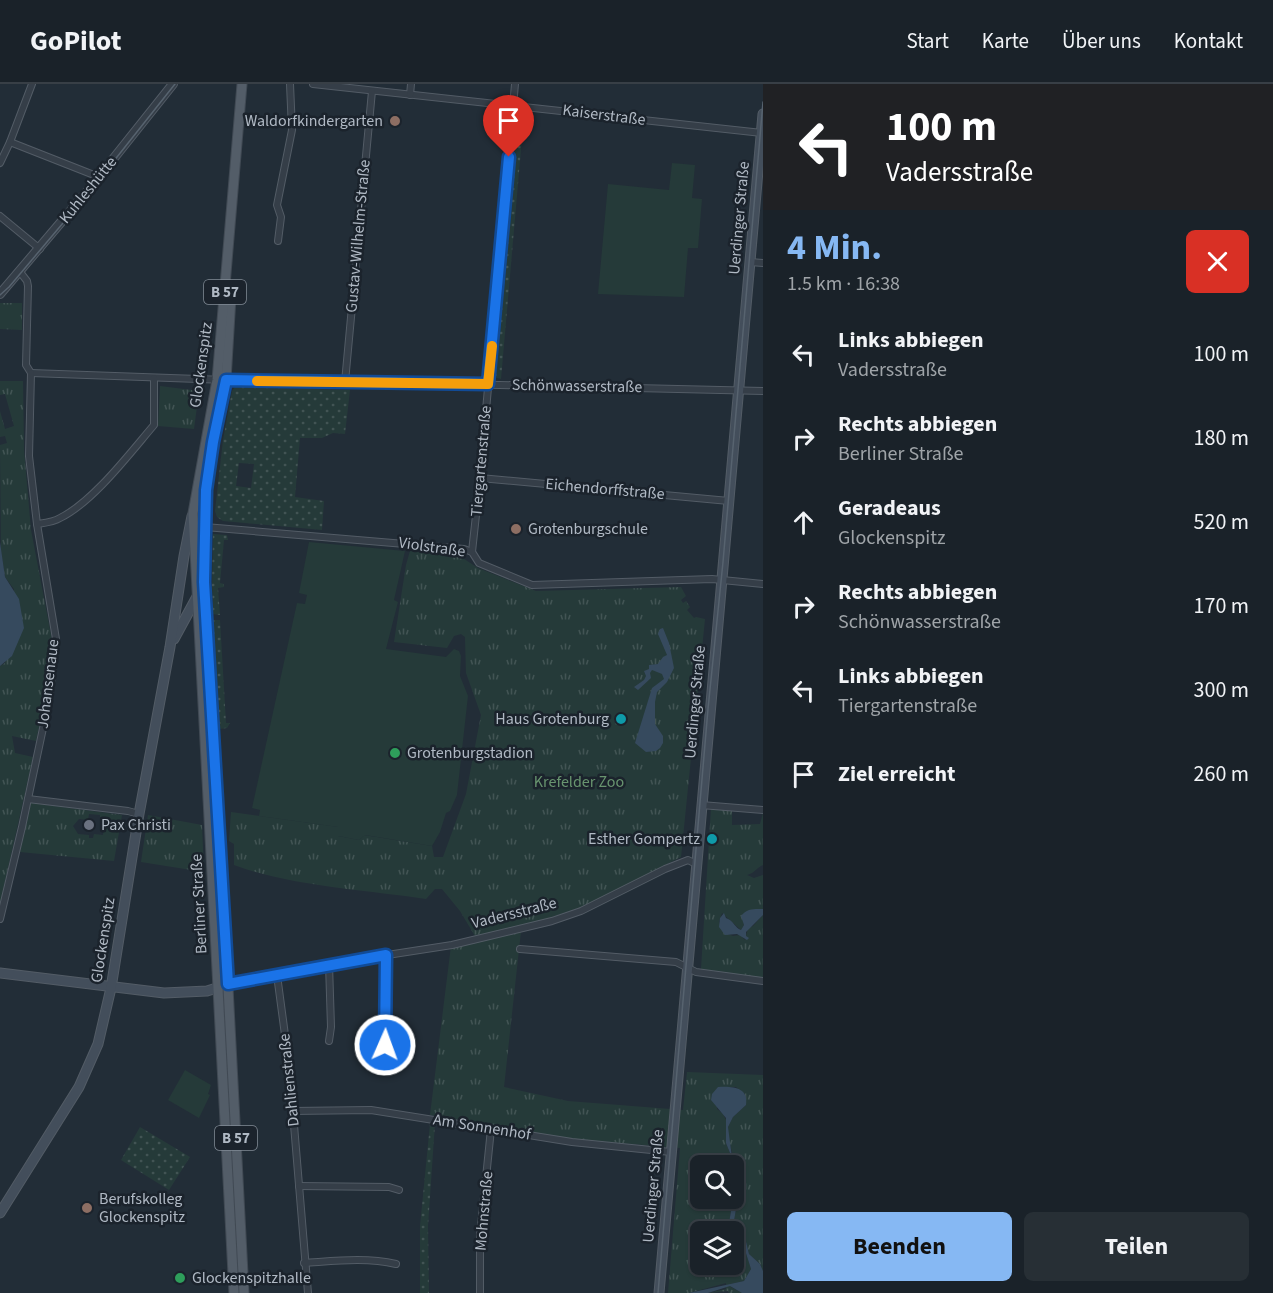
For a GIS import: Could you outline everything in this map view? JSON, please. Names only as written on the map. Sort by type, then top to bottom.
[{"type":"main road","name":"Glockenspitz","points":[[0,1213],[79,1087],[98,1044],[111,987],[139,814],[170,646],[183,556],[221,380],[242,84]]},
{"type":"main road","name":"Glockenspitz","points":[[205,527],[207,481],[221,380],[248,84]]},
{"type":"main road","name":"Uerdinger Straße","points":[[659,1293],[763,114]]},
{"type":"main road","name":"Berliner Straße","points":[[193,513],[244,1293]]},
{"type":"main road","name":"Berliner Straße","points":[[205,527],[204,582],[223,986],[234,1293]]},
{"type":"main road","name":"Glockenspitz","points":[[170,646],[204,582]]},
{"type":"main road","name":"Vadersstraße","points":[[0,973],[164,993],[207,992],[223,986]]},
{"type":"street","points":[[0,163],[32,84]]},
{"type":"street","name":"Kuhleshütte","points":[[0,294],[40,249],[173,84]]},
{"type":"street","points":[[278,241],[281,217],[277,206],[292,130],[290,84]]},
{"type":"street","name":"Kaiserstraße","points":[[313,84],[762,133]]},
{"type":"street","points":[[410,95],[411,84]]},
{"type":"street","name":"Tiergartenstraße","points":[[472,552],[515,84]]},
{"type":"street","name":"Gustav-Wilhelm-Straße","points":[[345,382],[372,91]]},
{"type":"street","points":[[10,142],[99,177]]},
{"type":"street","points":[[0,216],[40,249]]},
{"type":"street","points":[[750,262],[763,263]]},
{"type":"street","name":"Johansenaue","points":[[0,919],[49,700],[56,639],[37,524],[29,456],[31,373],[26,365],[28,286],[20,272]]},
{"type":"street","name":"Schönwasserstraße","points":[[31,373],[221,380],[763,390]]},
{"type":"street","points":[[37,524],[60,519],[84,501],[117,468],[154,425],[154,378]]},
{"type":"street","name":"Eichendorffstraße","points":[[480,478],[729,501]]},
{"type":"street","name":"Violstraße","points":[[205,527],[464,549],[472,552],[479,563],[532,585],[722,579],[763,584]]},
{"type":"street","points":[[28,799],[139,814]]},
{"type":"street","points":[[701,805],[763,810]]},
{"type":"street","name":"Vadersstraße","points":[[223,986],[329,964],[452,945],[552,921],[581,910],[665,869],[688,860],[696,864]]},
{"type":"street","points":[[520,949],[676,962],[696,972],[763,981]]},
{"type":"street","points":[[385,1045],[386,955]]},
{"type":"street","points":[[329,964],[332,1027],[329,1041]]},
{"type":"street","name":"Dahlienstraße","points":[[277,975],[289,1065],[308,1293]]},
{"type":"street","name":"Am Sonnenhof","points":[[292,1110],[371,1110],[572,1142],[671,1152]]},
{"type":"street","name":"Mohnstraße","points":[[480,1293],[480,1236],[491,1129]]},
{"type":"street","points":[[298,1186],[379,1186],[399,1190]]},
{"type":"street","points":[[304,1263],[358,1260],[396,1264]]},
{"type":"green space","points":[[518,113],[524,115],[501,379],[494,377]]},
{"type":"green space","points":[[672,163],[695,165],[692,198],[702,199],[698,248],[688,248],[684,297],[598,294],[608,184],[669,190]]},
{"type":"green space","points":[[0,303],[22,303],[22,330],[0,329]]},
{"type":"green space","points":[[0,381],[23,381],[24,450],[31,530],[52,640],[45,698],[36,741],[12,736],[15,753],[33,757],[0,904],[0,666],[5,663],[14,589],[5,577],[1,551],[0,445],[7,443],[5,436],[0,437],[0,411],[5,429],[14,426],[5,394],[0,395]]},
{"type":"green space","points":[[160,386],[199,391],[194,429],[158,426]]},
{"type":"green space","points":[[235,387],[350,390],[345,434],[333,433],[322,438],[300,438],[295,497],[324,501],[322,530],[223,521],[217,517],[215,511],[223,440],[232,391]],"holes":[[[239,463],[254,464],[251,488],[236,486]]]},
{"type":"green space","points":[[213,534],[227,535],[228,540],[224,540],[220,583],[224,584],[224,587],[218,588],[220,615],[213,614]]},
{"type":"green space","points":[[309,542],[405,551],[394,600],[398,602],[386,649],[446,657],[454,649],[459,651],[460,676],[468,696],[457,795],[450,811],[446,813],[440,832],[432,846],[365,835],[359,840],[338,836],[338,827],[259,816],[260,810],[252,808],[297,603],[305,604],[307,595],[299,593]]},
{"type":"green space","name":"Krefelder Zoo","points":[[410,551],[461,557],[478,568],[536,591],[681,587],[686,596],[681,600],[683,603],[686,601],[690,607],[687,610],[694,618],[705,619],[681,857],[582,907],[527,925],[475,936],[460,911],[442,889],[435,889],[426,899],[303,883],[234,865],[234,844],[229,841],[231,812],[339,827],[338,836],[359,840],[364,835],[432,846],[434,857],[443,857],[466,794],[481,715],[466,673],[465,637],[461,634],[454,636],[447,648],[394,642]]},
{"type":"green space","points":[[213,620],[220,620],[226,723],[230,723],[227,728],[219,729]]},
{"type":"green space","points":[[31,803],[122,815],[114,861],[20,852]],"holes":[[[89,814],[105,818],[103,835],[94,834],[93,838],[89,838],[89,835],[78,834],[73,826],[79,819],[88,820]]]},
{"type":"green space","points":[[711,808],[732,811],[732,825],[760,824],[763,813],[763,865],[747,875],[754,878],[763,875],[763,909],[743,922],[741,930],[722,913],[719,922],[723,932],[733,936],[740,935],[745,940],[748,928],[763,915],[763,978],[701,969]]},
{"type":"green space","points":[[148,815],[202,825],[204,872],[141,862]]},
{"type":"green space","points":[[521,931],[504,1087],[568,1101],[683,1110],[687,1072],[763,1075],[763,1271],[760,1264],[749,1254],[744,1233],[744,1221],[734,1221],[736,1209],[744,1209],[744,1155],[732,1155],[728,1127],[733,1117],[746,1105],[745,1094],[736,1087],[718,1087],[717,1109],[727,1122],[726,1143],[730,1155],[690,1155],[690,1209],[731,1209],[731,1211],[729,1221],[690,1221],[690,1275],[744,1275],[744,1247],[751,1269],[744,1281],[730,1284],[742,1293],[729,1293],[728,1291],[708,1293],[726,1289],[726,1283],[689,1293],[668,1293],[680,1148],[573,1139],[430,1115],[451,946]]},
{"type":"green space","points":[[185,1070],[211,1085],[208,1094],[210,1095],[199,1118],[168,1100]]},
{"type":"green space","points":[[435,1123],[428,1226],[429,1293],[420,1293],[420,1226],[430,1124]]},
{"type":"green space","points":[[140,1127],[190,1157],[169,1190],[121,1160]]},
{"type":"water","points":[[0,542],[5,577],[19,599],[24,628],[12,656],[0,666]]},
{"type":"water","points":[[663,628],[669,643],[674,668],[667,682],[657,692],[655,702],[655,724],[663,736],[663,743],[656,751],[646,752],[635,743],[652,688],[664,679],[662,674],[652,670],[651,678],[638,690],[634,687],[644,680],[646,676],[644,671],[649,669],[649,665],[658,664],[667,655],[658,634]]},
{"type":"water","points":[[751,909],[763,909],[763,915],[746,932],[749,938],[747,940],[737,934],[725,935],[719,927],[720,918],[724,913],[726,918],[741,930],[744,925],[741,916],[743,913]]},
{"type":"water","points":[[718,1087],[729,1087],[745,1094],[746,1105],[733,1117],[728,1127],[732,1155],[730,1155],[726,1143],[726,1118],[711,1100],[712,1094]]},
{"type":"water","points":[[731,1209],[736,1209],[734,1221],[729,1221]]},
{"type":"water","points":[[744,1233],[749,1254],[760,1264],[763,1271],[763,1293],[742,1293],[730,1286],[708,1293],[689,1293],[744,1281],[751,1269],[744,1247]]},
{"type":"tram line","points":[[0,295],[90,191],[175,84]]},
{"type":"tram line","points":[[658,1293],[763,102]]},
{"type":"slow traffic","points":[[257,381],[488,384],[492,346]]},
{"type":"place","name":"Waldorfkindergarten","points":[[395,121]]},
{"type":"place","name":"Grotenburgschule","points":[[516,529]]},
{"type":"place","name":"Haus Grotenburg","points":[[621,719]]},
{"type":"place","name":"Grotenburgstadion","points":[[395,753]]},
{"type":"place","name":"Pax Christi","points":[[89,825]]},
{"type":"place","name":"Esther Gompertz","points":[[712,839]]},
{"type":"place","name":"Berufskolleg Glockenspitz","points":[[87,1208]]},
{"type":"place","name":"Glockenspitzhalle","points":[[180,1278]]},
{"type":"route","points":[[385,1045],[386,955],[228,984],[204,582],[206,490],[226,380],[488,384],[509,157]]}]
